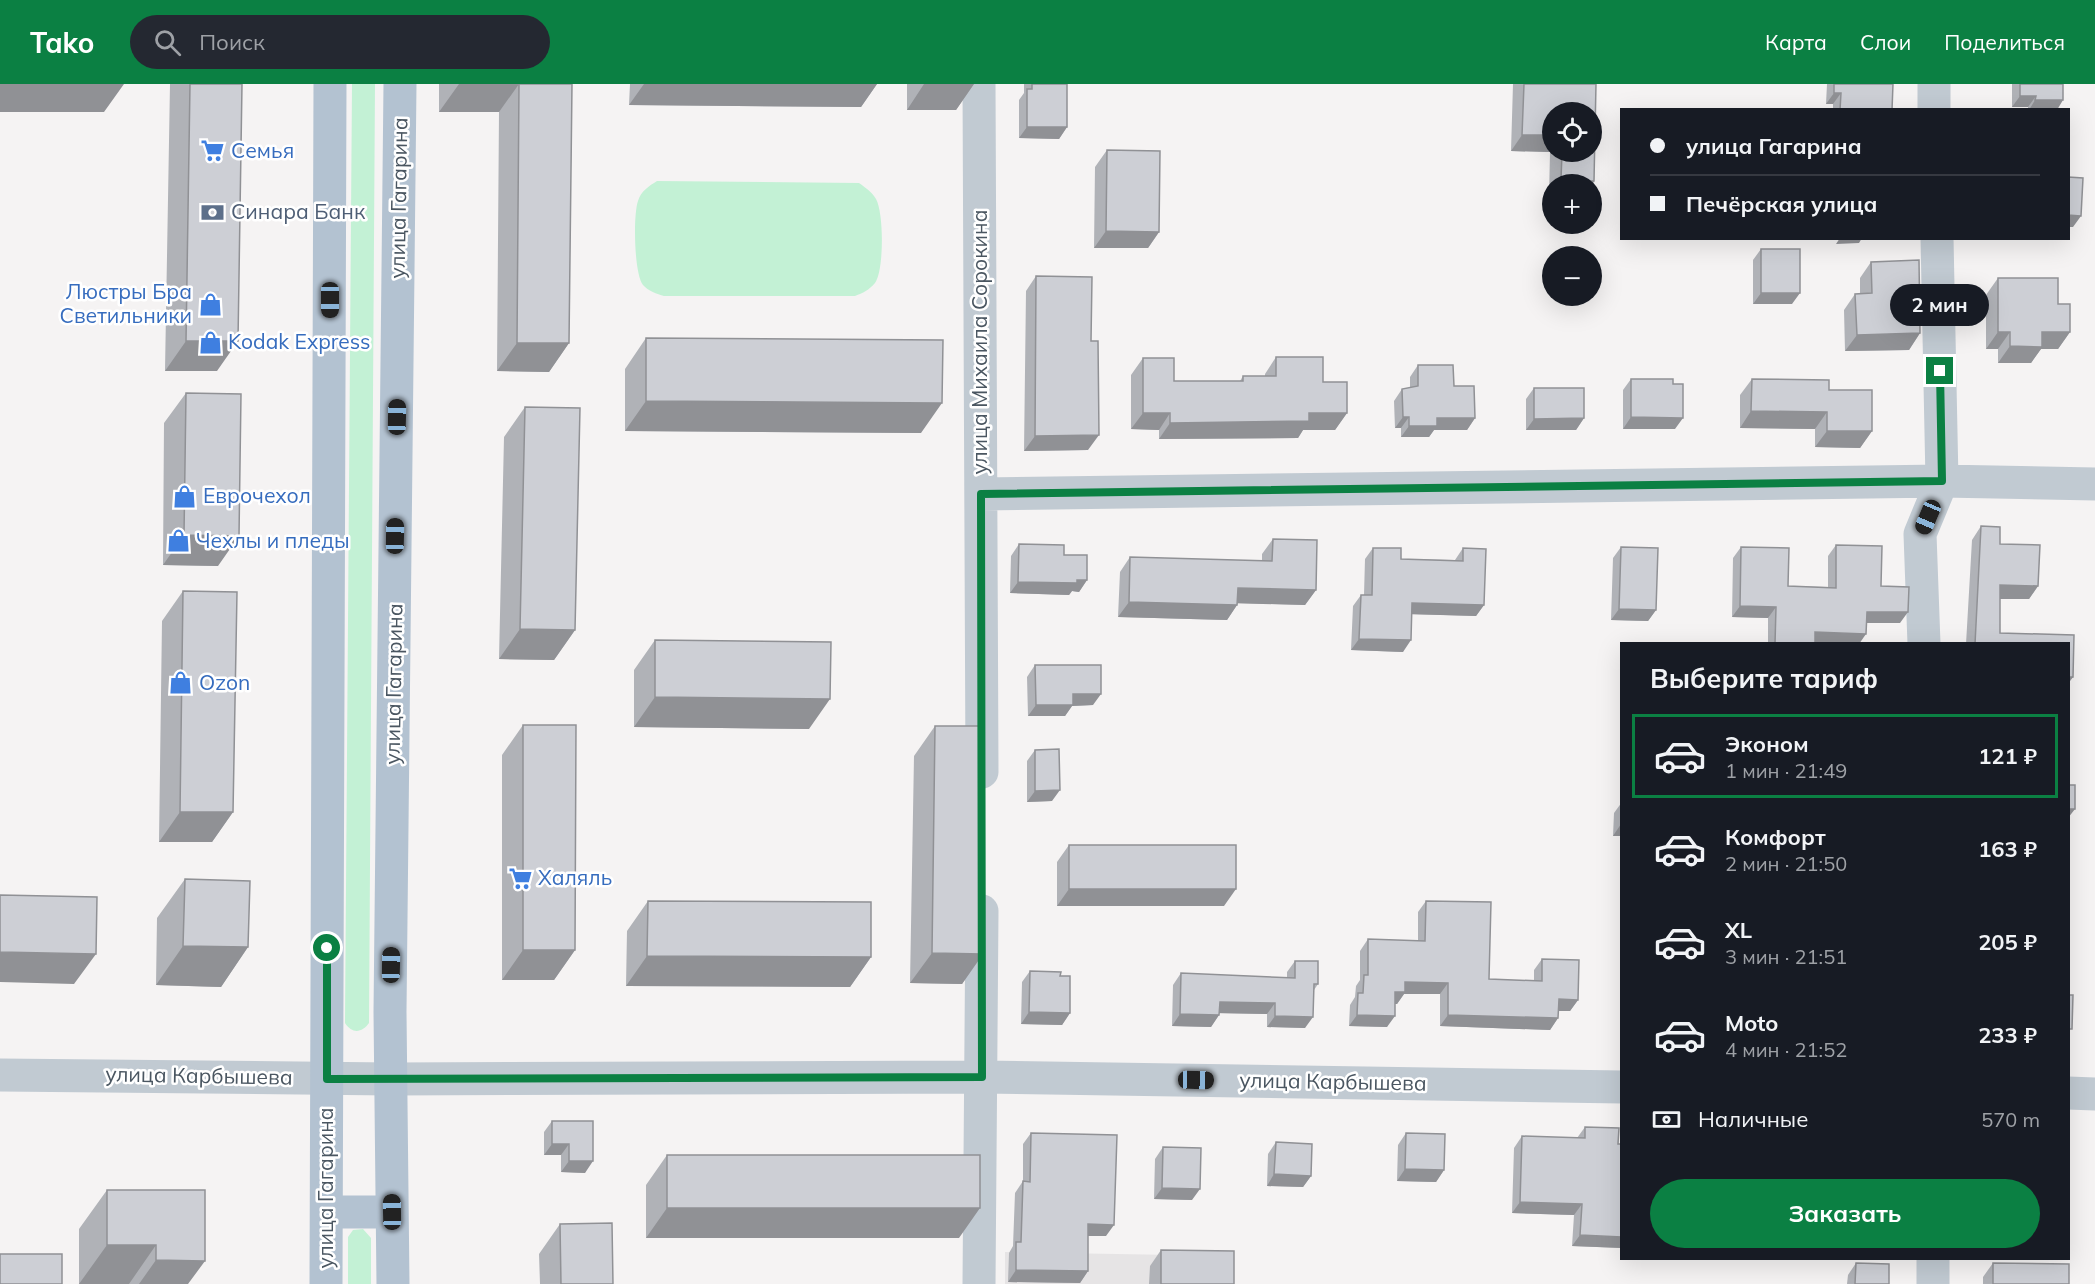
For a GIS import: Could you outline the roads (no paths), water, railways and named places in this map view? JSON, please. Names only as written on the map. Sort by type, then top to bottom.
[{"type":"main road","name":"улица Гагарина","points":[[326,1284],[330,84]]},
{"type":"main road","name":"улица Гагарина","points":[[393,1284],[391,1079],[400,84]]},
{"type":"main road","points":[[327,1212],[392,1212]]},
{"type":"street","name":"улица Михаила Сорокина","points":[[979,84],[982,807]]},
{"type":"street","points":[[1934,84],[1934,108]]},
{"type":"street","points":[[1924,642],[1920,534],[1942,481],[1937,240]]},
{"type":"street","points":[[981,494],[1942,481],[2095,484]]},
{"type":"street","points":[[979,1284],[982,877]]},
{"type":"street","name":"улица Карбышева","points":[[0,1074],[327,1079],[982,1077],[1620,1087]]},
{"type":"street","points":[[2070,1093],[2095,1094]]},
{"type":"street","points":[[1933,1260],[1933,1284]]},
{"type":"place","name":"Семья","points":[[213,151]]},
{"type":"place","name":"Синара Банк","points":[[213,212]]},
{"type":"place","name":"Люстры Бра Светильники","points":[[210,304]]},
{"type":"place","name":"Kodak Express","points":[[210,342]]},
{"type":"place","name":"Еврочехол","points":[[185,496]]},
{"type":"place","name":"Чехлы и пледы","points":[[178,541]]},
{"type":"place","name":"Ozon","points":[[181,683]]},
{"type":"place","name":"Халяль","points":[[520,878]]}]
